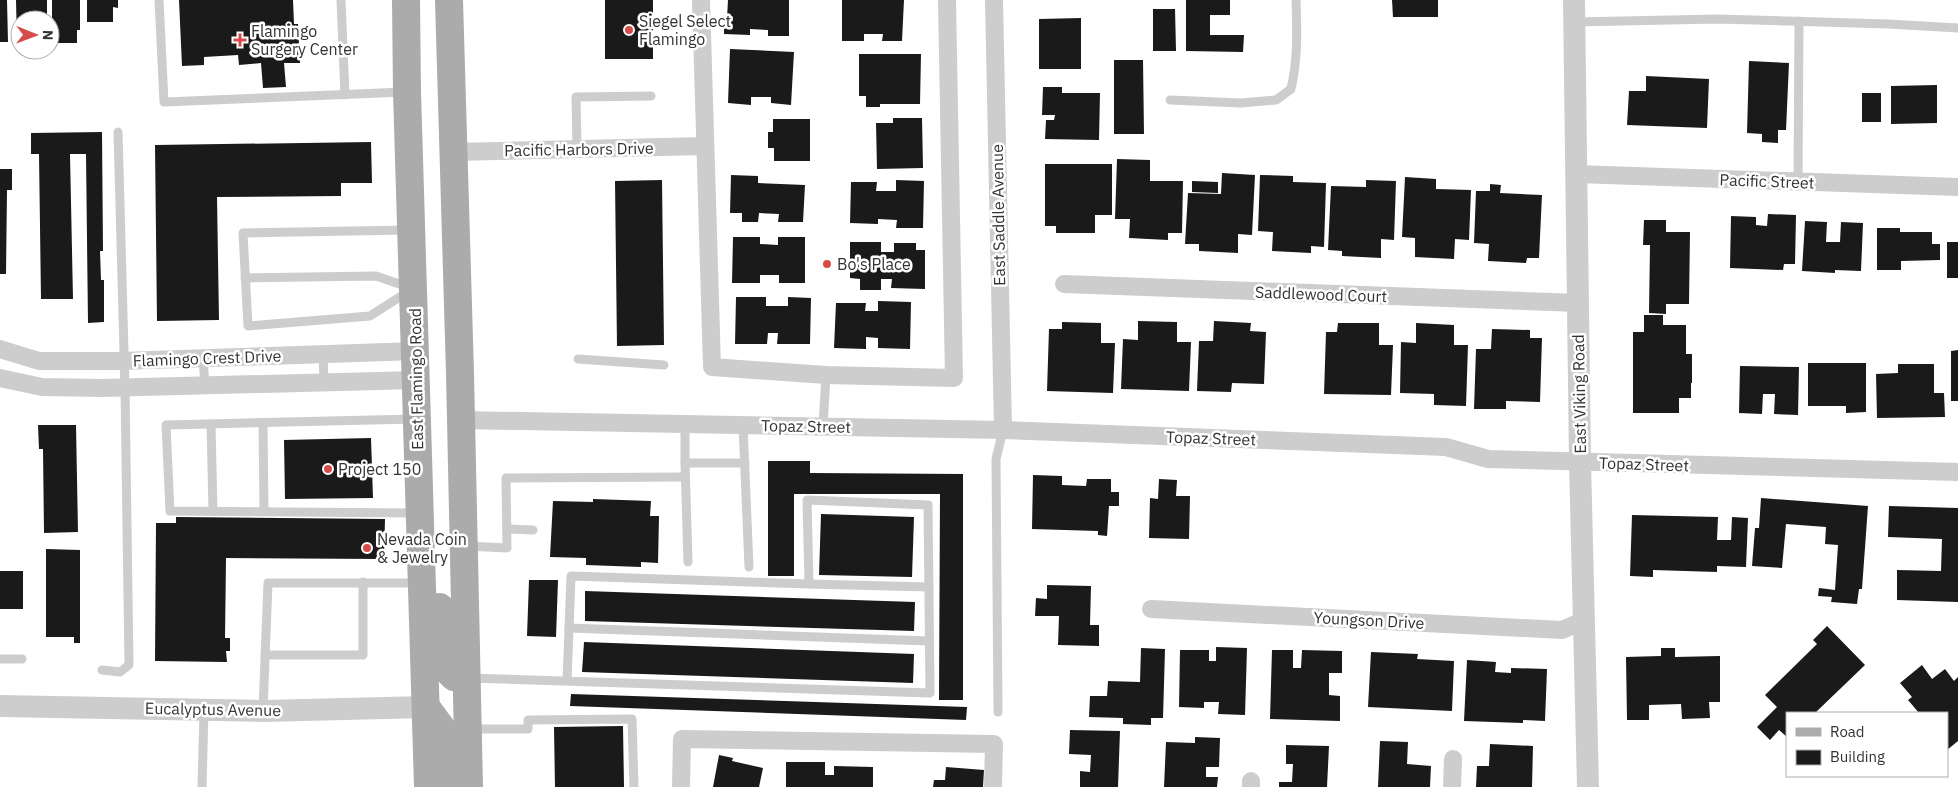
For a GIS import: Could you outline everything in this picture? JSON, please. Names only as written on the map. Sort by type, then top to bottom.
[{"type":"main road","name":"East Flamingo Road","points":[[406,0],[407,92],[428,787]]},
{"type":"main road","points":[[447,2],[462,420],[469,787]]},
{"type":"main road","points":[[420,513],[427,518],[433,531],[446,665],[448,671],[454,677],[466,678]]},
{"type":"main road","points":[[426,707],[444,731],[447,743],[449,787]]},
{"type":"street","points":[[701,0],[712,367],[826,374],[954,378],[947,0]]},
{"type":"street","name":"East Saddle Avenue","points":[[994,0],[1003,430]]},
{"type":"street","name":"East Viking Road","points":[[1575,11],[1580,462],[1588,787]]},
{"type":"street","name":"Pacific Harbors Drive","points":[[453,152],[705,146]]},
{"type":"street","name":"Pacific Street","points":[[1577,174],[1958,187]]},
{"type":"street","name":"Saddlewood Court","points":[[1064,284],[1578,303]]},
{"type":"street","name":"Flamingo Crest Drive","points":[[0,349],[39,360],[124,361],[416,351]]},
{"type":"street","name":"Flamingo Crest Drive","points":[[0,378],[42,387],[125,388],[416,380]]},
{"type":"street","name":"Topaz Street","points":[[462,420],[1003,430],[1446,447],[1488,458],[1958,472]]},
{"type":"street","name":"Youngson Drive","points":[[1151,609],[1562,630],[1585,620]]},
{"type":"street","name":"Eucalyptus Avenue","points":[[0,706],[262,711],[426,707]]},
{"type":"street","points":[[681,787],[682,739],[994,744],[993,787]]},
{"type":"street","points":[[1452,759],[1452,787]]},
{"type":"lane","points":[[159,0],[164,102],[407,92]]},
{"type":"lane","points":[[341,0],[345,95]]},
{"type":"lane","points":[[1170,100],[1250,102],[1276,100],[1291,90],[1298,44],[1296,0]]},
{"type":"lane","points":[[1575,11],[1718,19],[1958,28]]},
{"type":"lane","points":[[1798,182],[1799,21]]},
{"type":"lane","points":[[577,150],[576,97],[651,96]]},
{"type":"lane","points":[[102,670],[120,672],[128,665],[125,388],[118,132]]},
{"type":"lane","points":[[412,230],[243,233],[248,326],[370,316],[414,289]]},
{"type":"lane","points":[[245,278],[376,276],[414,289]]},
{"type":"lane","points":[[323,354],[324,383]]},
{"type":"lane","points":[[203,358],[205,386]]},
{"type":"lane","points":[[578,359],[664,365]]},
{"type":"lane","points":[[824,426],[826,374]]},
{"type":"lane","points":[[417,419],[166,425],[170,511],[420,513]]},
{"type":"lane","points":[[263,423],[264,511]]},
{"type":"lane","points":[[211,424],[214,511]]},
{"type":"lane","points":[[685,424],[688,562]]},
{"type":"lane","points":[[744,425],[749,567]]},
{"type":"lane","points":[[998,712],[996,459],[1003,430]]},
{"type":"lane","points":[[685,463],[745,463]]},
{"type":"lane","points":[[464,546],[507,548],[506,478],[685,477]]},
{"type":"lane","points":[[466,678],[930,692],[928,505],[807,500],[809,584]]},
{"type":"lane","points":[[507,530],[533,530]]},
{"type":"lane","points":[[568,681],[571,576],[929,587]]},
{"type":"lane","points":[[265,655],[363,655],[363,582]]},
{"type":"lane","points":[[262,711],[268,583],[422,583]]},
{"type":"lane","points":[[569,628],[930,641]]},
{"type":"lane","points":[[0,659],[22,659]]},
{"type":"lane","points":[[202,787],[204,710]]},
{"type":"lane","points":[[468,729],[528,729],[528,720],[632,719],[634,787]]},
{"type":"building","points":[[0,0],[7,0],[8,42],[0,42]]},
{"type":"building","points":[[16,0],[47,0],[47,10],[16,10]]},
{"type":"building","points":[[52,0],[80,0],[80,30],[77,30],[77,43],[60,43],[60,10],[52,10]]},
{"type":"building","points":[[87,0],[118,0],[118,8],[113,7],[113,22],[87,22]]},
{"type":"building","name":"Flamingo Surgery Center","points":[[179,0],[293,0],[294,24],[298,24],[300,63],[284,63],[286,87],[263,88],[261,63],[239,65],[238,55],[204,57],[204,65],[182,66]]},
{"type":"building","name":"Siegel Select Flamingo","points":[[605,0],[653,0],[653,59],[605,59]]},
{"type":"building","points":[[728,0],[789,0],[789,36],[768,36],[768,30],[750,29],[750,35],[724,34],[724,18],[727,18]]},
{"type":"building","points":[[842,0],[904,0],[902,41],[882,41],[883,34],[864,34],[864,41],[842,41]]},
{"type":"building","points":[[1186,0],[1230,0],[1230,15],[1210,15],[1210,35],[1244,35],[1243,52],[1186,51]]},
{"type":"building","points":[[1392,0],[1438,0],[1438,17],[1393,17]]},
{"type":"building","points":[[1153,9],[1175,9],[1176,51],[1153,51]]},
{"type":"building","points":[[1081,18],[1081,69],[1039,69],[1039,19]]},
{"type":"building","points":[[730,49],[794,52],[791,105],[771,103],[771,97],[751,97],[751,105],[728,103]]},
{"type":"building","points":[[859,54],[921,54],[920,104],[880,104],[880,107],[866,107],[866,96],[859,96]]},
{"type":"building","points":[[1114,60],[1143,60],[1144,134],[1114,134]]},
{"type":"building","points":[[1749,61],[1789,63],[1786,130],[1778,130],[1778,143],[1762,142],[1762,134],[1747,133]]},
{"type":"building","points":[[1646,76],[1709,79],[1707,128],[1627,125],[1629,91],[1646,91]]},
{"type":"building","points":[[1937,85],[1937,123],[1891,124],[1891,86]]},
{"type":"building","points":[[1043,87],[1062,87],[1062,93],[1100,93],[1099,140],[1045,139],[1046,120],[1054,120],[1055,115],[1042,115]]},
{"type":"building","points":[[1862,93],[1881,93],[1881,122],[1862,122]]},
{"type":"building","points":[[893,118],[922,118],[923,168],[877,169],[876,123],[893,123]]},
{"type":"building","points":[[773,119],[810,119],[810,161],[774,161],[774,148],[768,148],[768,132],[773,132]]},
{"type":"building","points":[[102,132],[103,251],[100,251],[101,280],[104,280],[104,322],[88,323],[86,154],[70,154],[73,299],[41,299],[39,154],[31,154],[31,133]]},
{"type":"building","points":[[371,142],[372,183],[341,183],[341,196],[217,197],[219,320],[157,321],[155,145]]},
{"type":"building","points":[[1117,159],[1150,160],[1150,181],[1183,181],[1182,233],[1168,233],[1168,240],[1129,238],[1130,219],[1115,219]]},
{"type":"building","points":[[1045,164],[1112,164],[1112,215],[1095,215],[1095,233],[1056,233],[1056,226],[1045,226]]},
{"type":"building","points":[[0,169],[12,169],[12,190],[7,190],[6,274],[0,274]]},
{"type":"building","points":[[1222,173],[1255,175],[1252,235],[1238,234],[1238,253],[1199,251],[1199,244],[1185,244],[1188,193],[1221,194]]},
{"type":"building","points":[[731,175],[758,176],[758,183],[805,185],[803,222],[778,222],[779,214],[759,213],[758,222],[742,222],[742,213],[730,213]]},
{"type":"building","points":[[1260,175],[1293,176],[1293,182],[1326,183],[1324,247],[1311,246],[1311,253],[1272,251],[1273,232],[1258,231]]},
{"type":"building","points":[[1405,177],[1436,179],[1436,189],[1471,190],[1469,240],[1455,239],[1454,259],[1415,257],[1415,238],[1402,237]]},
{"type":"building","points":[[662,180],[664,345],[617,346],[615,181]]},
{"type":"building","points":[[896,180],[924,181],[923,228],[896,228],[897,220],[878,219],[878,224],[850,223],[851,182],[877,182],[876,191],[896,191]]},
{"type":"building","points":[[1366,180],[1396,181],[1394,240],[1381,239],[1381,258],[1342,256],[1342,251],[1328,250],[1331,186],[1366,187]]},
{"type":"building","points":[[1192,181],[1218,182],[1218,193],[1192,192]]},
{"type":"building","points":[[1490,184],[1501,185],[1500,193],[1542,195],[1539,258],[1527,258],[1526,263],[1488,261],[1489,244],[1474,243],[1476,191],[1490,191]]},
{"type":"building","points":[[1768,214],[1796,215],[1795,264],[1784,264],[1783,270],[1730,268],[1731,216],[1756,217],[1756,225],[1767,226]]},
{"type":"building","points":[[1644,220],[1666,220],[1666,232],[1690,232],[1689,304],[1666,304],[1666,314],[1649,313],[1650,245],[1643,245]]},
{"type":"building","points":[[1805,221],[1827,222],[1826,242],[1840,242],[1841,222],[1863,223],[1861,271],[1835,270],[1835,273],[1802,271]]},
{"type":"building","points":[[1877,228],[1900,228],[1900,232],[1932,232],[1932,244],[1940,244],[1940,260],[1901,261],[1901,270],[1877,270]]},
{"type":"building","points":[[733,237],[760,237],[760,244],[778,245],[778,237],[805,237],[805,283],[779,283],[779,275],[760,275],[760,283],[732,283]]},
{"type":"building","points":[[850,242],[881,242],[881,252],[894,252],[894,243],[916,243],[916,250],[925,250],[925,289],[891,288],[892,279],[881,279],[881,290],[860,290],[860,279],[850,278]]},
{"type":"building","points":[[1947,242],[1958,242],[1958,278],[1947,278]]},
{"type":"building","points":[[736,297],[766,297],[766,306],[788,306],[788,297],[811,298],[810,344],[777,344],[778,333],[768,333],[767,344],[735,344]]},
{"type":"building","points":[[878,301],[911,302],[910,349],[878,348],[878,338],[866,337],[866,349],[834,348],[836,303],[866,303],[865,311],[878,311]]},
{"type":"building","points":[[1644,315],[1663,315],[1663,325],[1686,325],[1686,354],[1692,354],[1691,398],[1679,398],[1679,413],[1633,413],[1633,332],[1644,332]]},
{"type":"building","points":[[1138,321],[1177,322],[1177,342],[1191,342],[1189,391],[1121,389],[1123,339],[1138,340]]},
{"type":"building","points":[[1214,321],[1251,323],[1250,331],[1266,332],[1264,384],[1232,383],[1231,392],[1197,391],[1199,341],[1213,341]]},
{"type":"building","points":[[1062,322],[1101,323],[1101,343],[1115,343],[1113,393],[1047,391],[1049,329],[1062,329]]},
{"type":"building","points":[[1338,323],[1379,323],[1379,345],[1393,345],[1391,395],[1324,394],[1326,332],[1337,332]]},
{"type":"building","points":[[1416,323],[1454,325],[1454,345],[1468,345],[1466,406],[1434,405],[1434,394],[1400,393],[1401,342],[1416,343]]},
{"type":"building","points":[[1492,329],[1530,330],[1530,338],[1542,338],[1540,402],[1506,401],[1506,409],[1474,409],[1476,349],[1491,349]]},
{"type":"building","points":[[1958,350],[1958,401],[1951,401],[1951,351]]},
{"type":"building","points":[[1808,363],[1866,363],[1866,412],[1846,413],[1846,406],[1808,406]]},
{"type":"building","points":[[1898,364],[1934,364],[1934,393],[1944,393],[1945,417],[1877,418],[1876,374],[1898,373]]},
{"type":"building","points":[[1740,366],[1799,367],[1798,415],[1774,414],[1775,394],[1763,394],[1762,414],[1739,413]]},
{"type":"building","points":[[38,425],[76,425],[78,532],[44,533],[43,449],[39,449]]},
{"type":"building","name":"Project 150","points":[[371,438],[373,498],[285,499],[284,440]]},
{"type":"building","points":[[768,461],[810,461],[810,473],[963,474],[963,700],[939,700],[940,494],[794,494],[794,576],[768,576]]},
{"type":"building","points":[[1033,475],[1062,476],[1062,485],[1086,486],[1087,479],[1111,479],[1111,492],[1119,492],[1119,506],[1109,506],[1107,536],[1098,535],[1098,531],[1032,529]]},
{"type":"building","points":[[1159,479],[1177,480],[1176,496],[1190,496],[1189,539],[1149,538],[1150,498],[1158,499]]},
{"type":"building","points":[[1761,498],[1868,506],[1862,589],[1859,589],[1857,604],[1831,602],[1832,597],[1818,596],[1819,588],[1835,590],[1838,545],[1825,544],[1826,527],[1786,524],[1782,568],[1752,566],[1755,528],[1759,528]]},
{"type":"building","points":[[593,499],[651,501],[650,516],[659,516],[658,563],[641,562],[641,567],[586,565],[586,558],[550,557],[553,501],[593,502]]},
{"type":"building","points":[[1889,506],[1958,508],[1958,602],[1897,600],[1897,570],[1941,571],[1942,539],[1888,537]]},
{"type":"building","points":[[821,514],[914,517],[912,577],[819,575]]},
{"type":"building","points":[[1632,515],[1718,517],[1717,540],[1731,540],[1732,517],[1748,518],[1746,567],[1717,566],[1717,572],[1653,570],[1653,577],[1630,576]]},
{"type":"building","points":[[176,517],[385,519],[384,559],[226,558],[225,638],[230,638],[230,651],[226,651],[227,662],[155,661],[156,523],[176,523]]},
{"type":"building","points":[[46,549],[80,550],[80,643],[74,643],[74,637],[46,637]]},
{"type":"building","points":[[0,571],[23,571],[23,609],[0,609]]},
{"type":"building","points":[[529,580],[558,580],[556,637],[527,636]]},
{"type":"building","points":[[1047,585],[1091,586],[1090,625],[1099,625],[1099,646],[1058,645],[1059,616],[1035,616],[1036,598],[1047,599]]},
{"type":"building","points":[[585,591],[915,602],[914,631],[585,621]]},
{"type":"building","points":[[1827,626],[1865,665],[1816,712],[1786,712],[1786,736],[1779,730],[1770,740],[1757,727],[1777,707],[1765,695],[1817,644],[1813,640]]},
{"type":"building","points":[[584,642],[914,654],[913,683],[582,672]]},
{"type":"building","points":[[1216,647],[1247,648],[1245,715],[1218,714],[1219,702],[1204,702],[1204,708],[1179,707],[1180,650],[1209,650],[1209,661],[1216,661]]},
{"type":"building","points":[[1141,648],[1165,649],[1163,718],[1151,718],[1151,725],[1123,724],[1123,718],[1089,717],[1090,696],[1107,696],[1108,681],[1140,682]]},
{"type":"building","points":[[1661,648],[1675,648],[1675,657],[1720,656],[1720,702],[1709,702],[1710,718],[1682,719],[1681,704],[1649,705],[1649,720],[1627,720],[1626,657],[1661,656]]},
{"type":"building","points":[[1272,650],[1293,650],[1293,668],[1301,668],[1302,650],[1342,651],[1342,673],[1329,673],[1329,695],[1340,696],[1340,721],[1270,719]]},
{"type":"building","points":[[1371,652],[1418,654],[1417,659],[1454,661],[1452,711],[1368,707]]},
{"type":"building","points":[[1467,660],[1496,662],[1495,672],[1511,673],[1511,668],[1547,669],[1545,721],[1523,720],[1523,723],[1464,721]]},
{"type":"building","points":[[1922,665],[1932,679],[1945,669],[1954,681],[1958,677],[1958,741],[1948,749],[1948,712],[1918,712],[1908,700],[1912,697],[1900,683]]},
{"type":"building","points":[[571,694],[967,707],[966,720],[570,706]]},
{"type":"building","points":[[623,726],[624,787],[555,787],[554,727]]},
{"type":"building","points":[[1070,730],[1120,731],[1118,787],[1080,787],[1080,771],[1090,772],[1091,755],[1069,754]]},
{"type":"building","points":[[1195,737],[1220,738],[1219,767],[1206,767],[1206,777],[1218,777],[1217,787],[1164,787],[1166,742],[1195,743]]},
{"type":"building","points":[[1380,741],[1408,742],[1407,764],[1431,766],[1430,787],[1378,787]]},
{"type":"building","points":[[1490,744],[1533,746],[1532,787],[1476,787],[1477,766],[1489,766]]},
{"type":"building","points":[[1286,745],[1329,746],[1327,787],[1279,787],[1279,782],[1292,782],[1293,764],[1286,764]]},
{"type":"building","points":[[719,755],[733,758],[732,761],[763,768],[759,787],[713,787]]},
{"type":"building","points":[[786,762],[825,762],[825,775],[834,775],[834,766],[873,767],[873,787],[786,787]]},
{"type":"building","points":[[946,767],[984,770],[983,787],[933,787],[934,780],[945,780]]},
{"type":"place","name":"Siegel Select Flamingo","points":[[629,30]]},
{"type":"place","name":"Flamingo Surgery Center","points":[[240,40]]},
{"type":"place","name":"Bo's Place","points":[[827,264]]},
{"type":"place","name":"Project 150","points":[[328,469]]},
{"type":"place","name":"Nevada Coin & Jewelry","points":[[367,548]]}]
